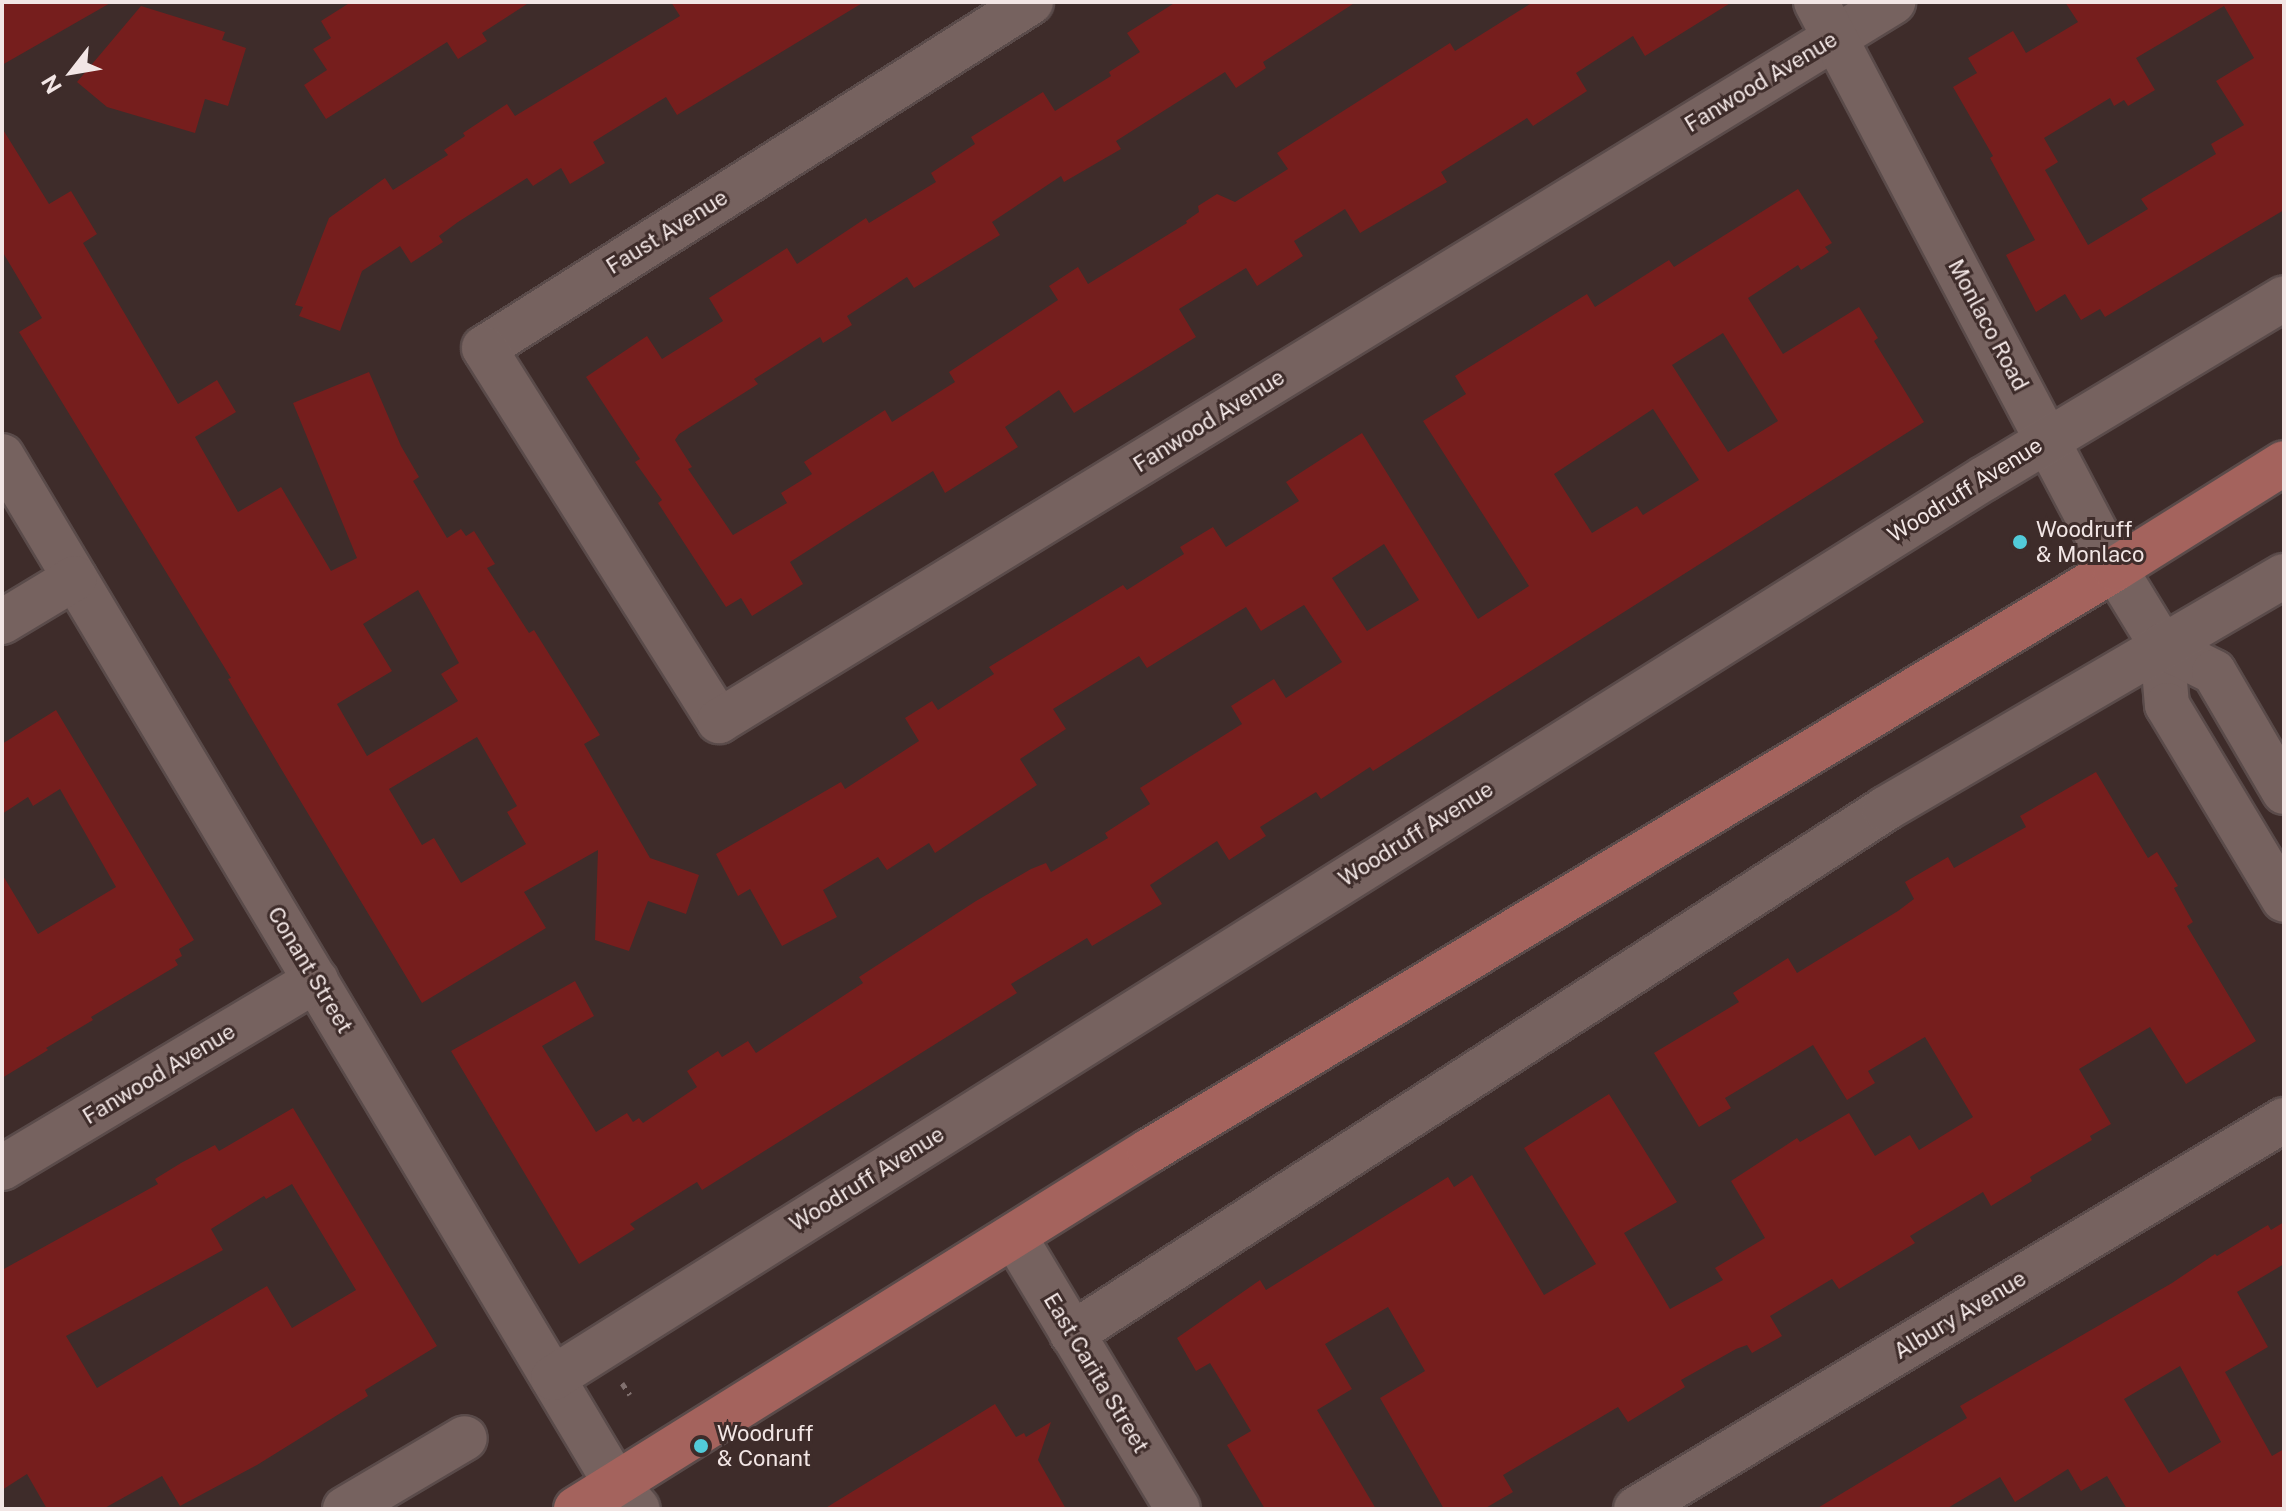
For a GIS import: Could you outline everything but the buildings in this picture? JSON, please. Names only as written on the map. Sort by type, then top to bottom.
[{"type":"main road","points":[[576,1509],[626,1501],[1014,1236],[2115,569],[2284,463]]},
{"type":"street","name":"Faust Avenue","points":[[597,530],[484,348],[1031,2]]},
{"type":"street","name":"Fanwood Avenue","points":[[597,530],[719,721],[1825,20],[1893,2]]},
{"type":"street","name":"Monlaco Road","points":[[1825,20],[2049,438],[2115,569],[2162,646],[2167,705],[2284,900]]},
{"type":"street","name":"Woodruff Avenue","points":[[553,1378],[2049,438],[2284,298]]},
{"type":"street","name":"Conant Street","points":[[2,456],[626,1501]]},
{"type":"street","points":[[1072,1334],[1885,809],[2284,576]]},
{"type":"street","points":[[2,622],[75,578]]},
{"type":"street","points":[[2162,646],[2214,672],[2284,792]]},
{"type":"street","name":"Fanwood Avenue","points":[[2,1168],[316,980]]},
{"type":"street","name":"Albury Avenue","points":[[1636,1509],[2284,1120]]},
{"type":"street","name":"East Carita Street","points":[[1014,1236],[1178,1509]]},
{"type":"street","points":[[345,1509],[465,1438]]},
{"type":"place","name":"Woodruff & Monlaco","points":[[2020,542]]},
{"type":"place","name":"Woodruff & Conant","points":[[701,1446]]}]
